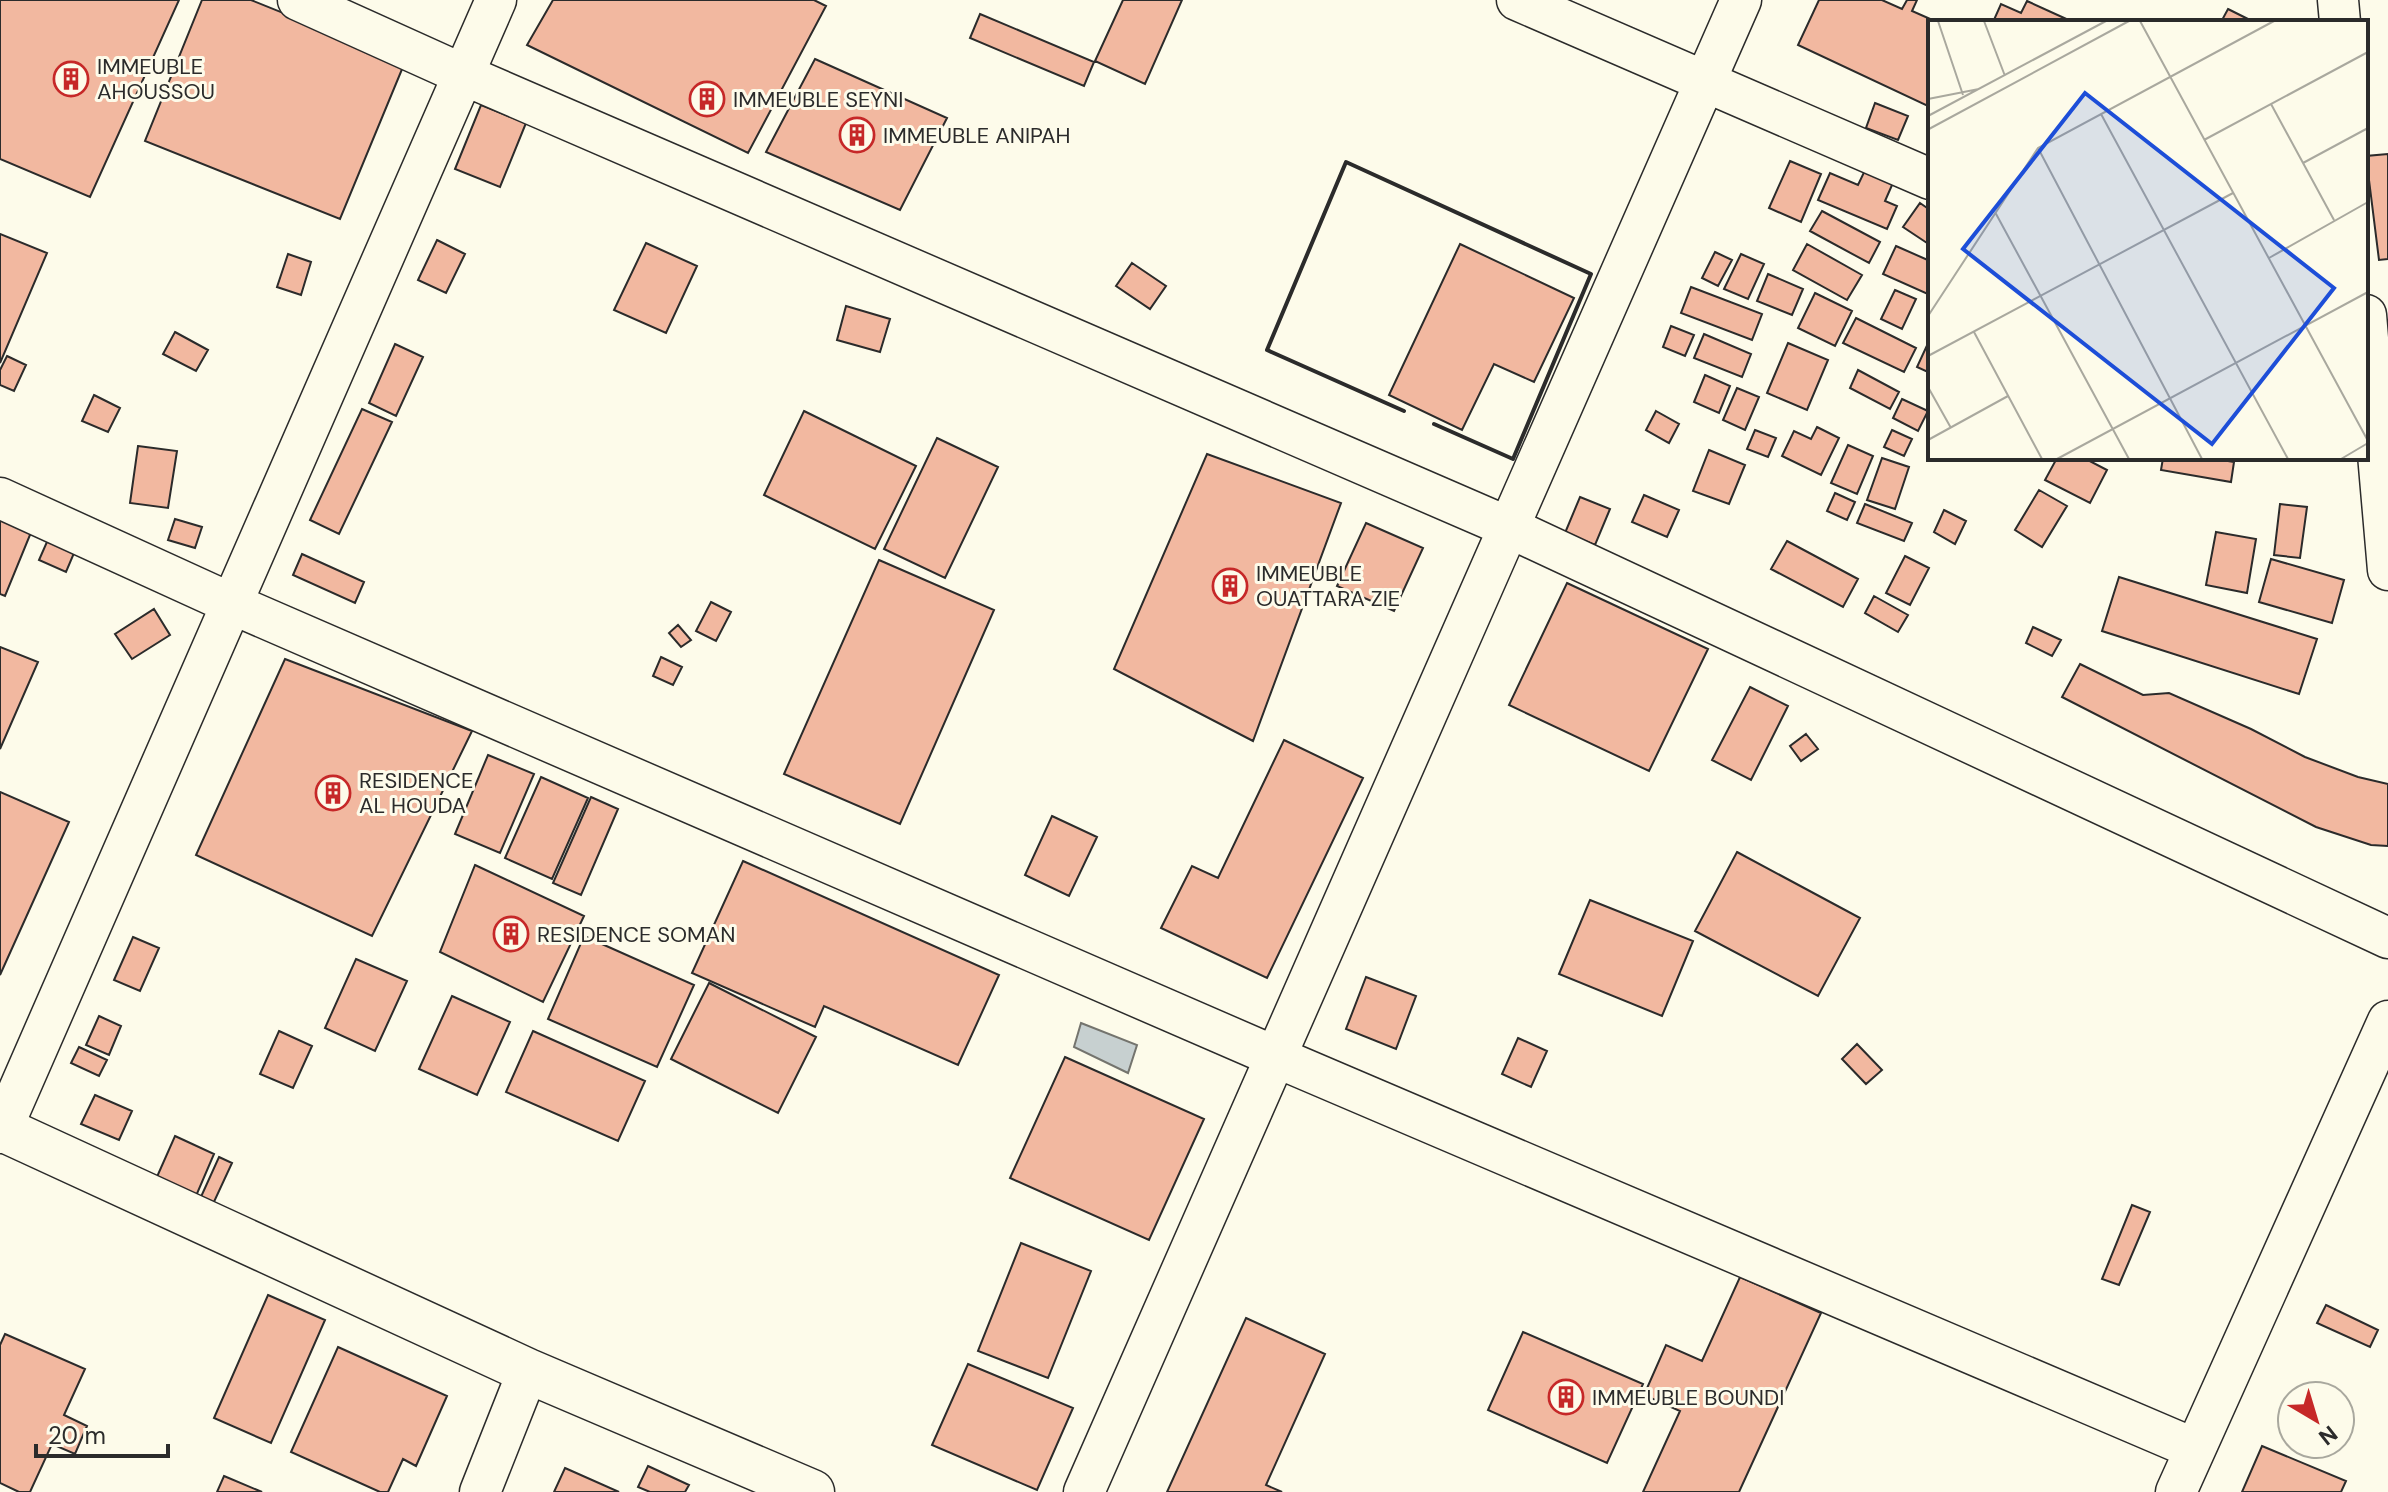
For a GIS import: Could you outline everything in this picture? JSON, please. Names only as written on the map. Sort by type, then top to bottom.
[{"type":"street","points":[[298,0],[1508,527],[2388,938]]},
{"type":"street","points":[[496,0],[1,1130],[528,1371],[812,1492]]},
{"type":"street","points":[[1517,0],[1928,178]]},
{"type":"street","points":[[1084,1492],[1741,0]]},
{"type":"street","points":[[2338,0],[2340,20]]},
{"type":"street","points":[[2368,370],[2388,570]]},
{"type":"street","points":[[0,498],[230,603],[1276,1057],[2195,1449]]},
{"type":"street","points":[[2176,1492],[2388,1021]]},
{"type":"street","points":[[480,1492],[528,1371]]},
{"type":"shaded area","points":[[1081,1023],[1137,1045],[1128,1073],[1074,1047]]},
{"type":"building","name":"IMMEUBLE AHOUSSOU","points":[[0,0],[179,0],[90,197],[0,159]]},
{"type":"building","points":[[202,0],[251,0],[405,62],[340,219],[145,141]]},
{"type":"building","name":"IMMEUBLE SEYNI","points":[[553,0],[814,0],[826,6],[748,153],[527,45]]},
{"type":"building","points":[[1123,0],[1182,0],[1145,84],[1095,61]]},
{"type":"building","points":[[1819,0],[1882,0],[1902,9],[1907,0],[1917,0],[1912,11],[1932,20],[1928,20],[1928,106],[1798,45]]},
{"type":"building","points":[[2027,1],[2069,20],[1994,20],[2001,4],[2021,13]]},
{"type":"building","points":[[2228,9],[2250,20],[2222,20]]},
{"type":"building","points":[[980,14],[1094,62],[1084,86],[970,38]]},
{"type":"building","name":"IMMEUBLE ANIPAH","points":[[815,59],[947,118],[900,210],[766,152]]},
{"type":"building","points":[[1875,103],[1908,116],[1898,140],[1866,128]]},
{"type":"building","points":[[481,105],[526,123],[500,187],[455,169]]},
{"type":"building","points":[[2388,154],[2388,259],[2379,260],[2368,156]]},
{"type":"building","points":[[1790,161],[1821,174],[1801,222],[1769,208]]},
{"type":"building","points":[[1868,164],[1896,176],[1885,201],[1897,206],[1887,229],[1818,200],[1830,173],[1858,185]]},
{"type":"building","points":[[1920,203],[1928,209],[1928,244],[1903,227]]},
{"type":"building","points":[[1822,211],[1880,242],[1869,263],[1810,231]]},
{"type":"building","points":[[0,234],[47,253],[0,363]]},
{"type":"building","points":[[437,240],[465,254],[446,293],[418,280]]},
{"type":"building","points":[[646,243],[697,266],[666,333],[614,310]]},
{"type":"building","points":[[1460,244],[1574,298],[1534,382],[1494,364],[1462,430],[1389,395]]},
{"type":"building","points":[[1807,244],[1862,275],[1847,300],[1793,270]]},
{"type":"building","points":[[1896,246],[1928,260],[1928,294],[1883,274]]},
{"type":"building","points":[[1715,252],[1732,260],[1718,286],[1702,278]]},
{"type":"building","points":[[288,254],[311,262],[301,295],[277,287]]},
{"type":"building","points":[[1741,254],[1764,264],[1748,299],[1724,289]]},
{"type":"building","points":[[1132,263],[1166,286],[1150,309],[1116,286]]},
{"type":"building","points":[[1768,274],[1803,289],[1792,315],[1757,301]]},
{"type":"building","points":[[1691,287],[1762,314],[1752,340],[1681,313]]},
{"type":"building","points":[[1895,290],[1916,299],[1902,329],[1881,319]]},
{"type":"building","points":[[1815,293],[1852,311],[1835,346],[1798,328]]},
{"type":"building","points":[[846,306],[890,319],[880,352],[837,340]]},
{"type":"building","points":[[1856,318],[1916,348],[1904,372],[1843,343]]},
{"type":"building","points":[[1671,326],[1694,335],[1685,356],[1663,347]]},
{"type":"building","points":[[175,332],[208,350],[196,371],[163,354]]},
{"type":"building","points":[[1704,334],[1751,354],[1742,377],[1694,358]]},
{"type":"building","points":[[1788,343],[1828,360],[1807,410],[1767,393]]},
{"type":"building","points":[[1928,343],[1928,372],[1917,367]]},
{"type":"building","points":[[395,344],[423,357],[396,416],[369,403]]},
{"type":"building","points":[[7,356],[26,365],[14,391],[0,385],[0,370]]},
{"type":"building","points":[[1858,370],[1899,392],[1890,409],[1850,388]]},
{"type":"building","points":[[1705,375],[1730,386],[1719,413],[1694,402]]},
{"type":"building","points":[[1737,388],[1759,397],[1745,430],[1723,420]]},
{"type":"building","points":[[94,395],[120,408],[108,432],[82,421]]},
{"type":"building","points":[[1902,399],[1928,411],[1918,431],[1893,418]]},
{"type":"building","points":[[362,409],[392,422],[339,534],[310,520]]},
{"type":"building","points":[[804,411],[916,466],[875,549],[764,495]]},
{"type":"building","points":[[1656,411],[1679,424],[1669,443],[1646,430]]},
{"type":"building","points":[[1817,427],[1839,438],[1821,475],[1782,456],[1794,431],[1811,439]]},
{"type":"building","points":[[1755,430],[1776,438],[1768,457],[1747,449]]},
{"type":"building","points":[[1892,430],[1912,439],[1904,456],[1884,447]]},
{"type":"building","points":[[937,438],[998,467],[945,578],[884,549]]},
{"type":"building","points":[[1848,445],[1873,456],[1857,494],[1831,483]]},
{"type":"building","points":[[138,446],[177,451],[168,508],[130,503]]},
{"type":"building","points":[[1709,450],[1745,465],[1729,504],[1693,491]]},
{"type":"building","name":"IMMEUBLE OUATTARA ZIE","points":[[1207,454],[1341,503],[1253,741],[1114,669]]},
{"type":"building","points":[[1882,458],[1909,467],[1895,509],[1867,500]]},
{"type":"building","points":[[2056,460],[2088,460],[2107,470],[2090,503],[2045,480]]},
{"type":"building","points":[[2163,460],[2234,462],[2231,482],[2161,470]]},
{"type":"building","points":[[2039,490],[2067,506],[2042,547],[2015,530]]},
{"type":"building","points":[[1835,493],[1855,502],[1847,520],[1827,511]]},
{"type":"building","points":[[1644,495],[1679,510],[1667,537],[1632,522]]},
{"type":"building","points":[[1580,497],[1610,509],[1595,545],[1565,533]]},
{"type":"building","points":[[1865,504],[1912,523],[1904,541],[1857,523]]},
{"type":"building","points":[[2280,504],[2307,507],[2300,558],[2274,555]]},
{"type":"building","points":[[1944,510],[1966,521],[1955,544],[1934,532]]},
{"type":"building","points":[[0,517],[32,530],[5,596],[0,594]]},
{"type":"building","points":[[175,519],[202,527],[195,548],[168,540]]},
{"type":"building","points":[[1366,523],[1423,548],[1394,611],[1337,586]]},
{"type":"building","points":[[2216,532],[2256,539],[2247,593],[2206,585]]},
{"type":"building","points":[[50,535],[77,546],[66,572],[39,560]]},
{"type":"building","points":[[1787,541],[1858,579],[1843,607],[1771,569]]},
{"type":"building","points":[[302,554],[364,582],[355,603],[293,575]]},
{"type":"building","points":[[1905,556],[1929,568],[1910,605],[1886,593]]},
{"type":"building","points":[[2271,559],[2344,580],[2332,623],[2259,602]]},
{"type":"building","points":[[879,560],[994,610],[900,824],[784,774]]},
{"type":"building","points":[[2119,577],[2317,639],[2299,694],[2102,631]]},
{"type":"building","points":[[1567,583],[1708,649],[1649,771],[1509,705]]},
{"type":"building","points":[[1874,596],[1908,615],[1898,632],[1865,613]]},
{"type":"building","points":[[711,602],[731,612],[716,641],[696,631]]},
{"type":"building","points":[[154,609],[170,635],[132,659],[115,634]]},
{"type":"building","points":[[678,625],[691,640],[681,647],[669,633]]},
{"type":"building","points":[[2033,627],[2061,640],[2052,656],[2026,643]]},
{"type":"building","points":[[0,647],[38,662],[0,749]]},
{"type":"building","points":[[661,657],[682,667],[673,685],[653,676]]},
{"type":"building","name":"RESIDENCE AL HOUDA","points":[[285,659],[472,731],[372,936],[196,855]]},
{"type":"building","points":[[2080,664],[2143,695],[2169,693],[2305,757],[2358,777],[2388,784],[2388,846],[2371,845],[2316,827],[2062,697]]},
{"type":"building","points":[[1750,687],[1788,706],[1751,780],[1712,760]]},
{"type":"building","points":[[1806,734],[1818,749],[1801,761],[1790,746]]},
{"type":"building","points":[[1284,740],[1363,778],[1267,978],[1161,928],[1192,866],[1218,878]]},
{"type":"building","points":[[488,755],[534,774],[500,853],[455,834]]},
{"type":"building","points":[[541,777],[588,798],[552,879],[505,858]]},
{"type":"building","points":[[0,792],[69,822],[0,975]]},
{"type":"building","points":[[591,797],[618,809],[581,895],[553,883]]},
{"type":"building","points":[[1052,816],[1097,837],[1069,896],[1025,875]]},
{"type":"building","points":[[1737,852],[1860,918],[1818,996],[1695,931]]},
{"type":"building","points":[[743,861],[999,975],[958,1065],[824,1006],[815,1027],[692,973]]},
{"type":"building","name":"RESIDENCE SOMAN","points":[[475,865],[584,916],[543,1002],[440,952]]},
{"type":"building","points":[[1590,900],[1693,941],[1662,1016],[1559,974]]},
{"type":"building","points":[[584,936],[694,985],[657,1067],[548,1019]]},
{"type":"building","points":[[133,937],[159,948],[140,991],[114,980]]},
{"type":"building","points":[[356,959],[407,981],[375,1051],[325,1028]]},
{"type":"building","points":[[1366,977],[1416,996],[1396,1049],[1346,1029]]},
{"type":"building","points":[[709,983],[816,1037],[778,1113],[671,1059]]},
{"type":"building","points":[[452,996],[510,1022],[477,1095],[419,1069]]},
{"type":"building","points":[[99,1016],[121,1026],[109,1055],[86,1045]]},
{"type":"building","points":[[279,1031],[312,1046],[293,1088],[260,1074]]},
{"type":"building","points":[[533,1031],[645,1081],[618,1141],[506,1092]]},
{"type":"building","points":[[1518,1038],[1547,1051],[1531,1087],[1502,1074]]},
{"type":"building","points":[[1857,1044],[1882,1070],[1866,1084],[1842,1059]]},
{"type":"building","points":[[79,1047],[107,1060],[99,1076],[71,1063]]},
{"type":"building","points":[[1065,1057],[1204,1119],[1149,1240],[1010,1178]]},
{"type":"building","points":[[95,1095],[132,1111],[119,1140],[81,1124]]},
{"type":"building","points":[[175,1136],[214,1154],[196,1196],[156,1179]]},
{"type":"building","points":[[219,1157],[232,1163],[213,1204],[200,1199]]},
{"type":"building","points":[[2132,1205],[2150,1212],[2119,1285],[2102,1279]]},
{"type":"building","points":[[1021,1243],[1091,1271],[1048,1378],[978,1351]]},
{"type":"building","points":[[1740,1277],[1821,1313],[1739,1492],[1643,1492],[1680,1411],[1644,1395],[1666,1345],[1702,1361]]},
{"type":"building","points":[[268,1295],[325,1320],[271,1443],[214,1418]]},
{"type":"building","points":[[2326,1305],[2378,1330],[2370,1347],[2317,1323]]},
{"type":"building","points":[[1246,1318],[1325,1354],[1266,1485],[1282,1492],[1167,1492]]},
{"type":"building","name":"IMMEUBLE BOUNDI","points":[[1523,1332],[1643,1384],[1607,1463],[1488,1410]]},
{"type":"building","points":[[5,1334],[85,1369],[64,1415],[87,1426],[75,1454],[52,1444],[30,1492],[19,1492],[0,1483],[0,1345]]},
{"type":"building","points":[[338,1347],[447,1396],[416,1466],[403,1459],[388,1492],[380,1492],[291,1452]]},
{"type":"building","points":[[968,1364],[1073,1408],[1037,1490],[932,1445]]},
{"type":"building","points":[[2262,1446],[2276,1452],[2276,1460],[2296,1460],[2346,1481],[2341,1492],[2242,1492]]},
{"type":"building","points":[[648,1466],[689,1485],[685,1492],[650,1492],[638,1487]]},
{"type":"building","points":[[565,1468],[619,1492],[554,1492]]},
{"type":"building","points":[[224,1476],[262,1492],[217,1492]]},
{"type":"wall","points":[[1404,411],[1267,350],[1346,162],[1591,274],[1513,459],[1434,424]]},
{"type":"place","name":"IMMEUBLE AHOUSSOU","points":[[71,79]]},
{"type":"place","name":"IMMEUBLE SEYNI","points":[[707,99]]},
{"type":"place","name":"IMMEUBLE ANIPAH","points":[[857,135]]},
{"type":"place","name":"IMMEUBLE OUATTARA ZIE","points":[[1230,586]]},
{"type":"place","name":"RESIDENCE AL HOUDA","points":[[333,793]]},
{"type":"place","name":"RESIDENCE SOMAN","points":[[511,934]]},
{"type":"place","name":"IMMEUBLE BOUNDI","points":[[1566,1397]]}]
